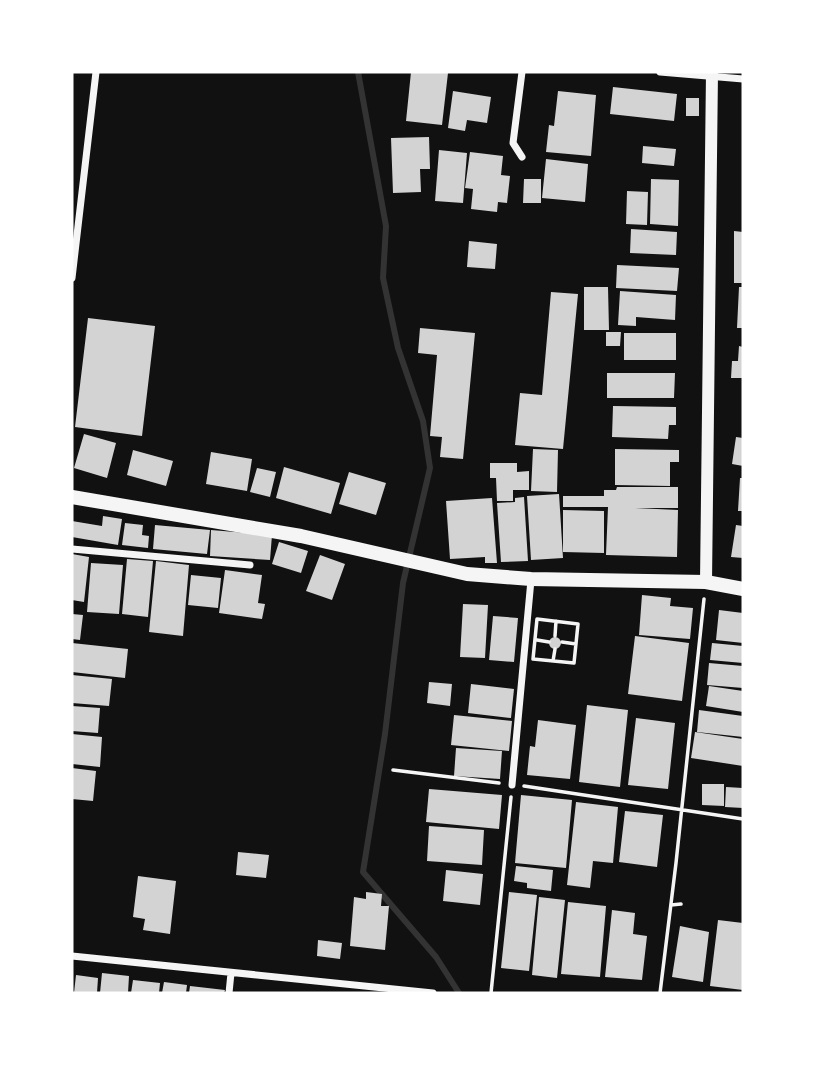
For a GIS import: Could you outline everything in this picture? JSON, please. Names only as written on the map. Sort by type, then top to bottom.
[{"type":"main road","points":[[72,497],[301,536],[467,573],[531,579],[706,582],[743,589]]},
{"type":"street","points":[[72,278],[96,72]]},
{"type":"street","points":[[522,72],[513,143],[522,157]]},
{"type":"street","points":[[660,72],[712,74],[743,79]]},
{"type":"street","points":[[706,582],[712,74]]},
{"type":"street","points":[[72,549],[250,565]]},
{"type":"street","points":[[512,785],[531,579]]},
{"type":"street","points":[[72,956],[433,993]]},
{"type":"street","points":[[229,993],[231,973]]},
{"type":"path","points":[[660,993],[706,582]]},
{"type":"path","points":[[537,620],[578,624],[576,644],[573,663],[533,659],[537,620]]},
{"type":"path","points":[[555,636],[556,621]]},
{"type":"path","points":[[562,642],[576,644]]},
{"type":"path","points":[[553,661],[555,649]]},
{"type":"path","points":[[393,770],[743,819]]},
{"type":"path","points":[[491,993],[512,785]]},
{"type":"path","points":[[671,905],[681,904]]},
{"type":"building","points":[[411,72],[448,73],[442,125],[406,121]]},
{"type":"building","points":[[613,87],[677,94],[674,121],[610,114]]},
{"type":"building","points":[[453,91],[491,97],[487,123],[467,120],[465,131],[448,128]]},
{"type":"building","points":[[558,91],[596,95],[591,156],[546,152],[549,125],[554,126]]},
{"type":"building","points":[[686,98],[699,98],[699,116],[686,116]]},
{"type":"building","points":[[429,137],[430,169],[420,169],[421,192],[393,193],[391,138]]},
{"type":"building","points":[[643,146],[676,149],[674,166],[642,163]]},
{"type":"building","points":[[439,150],[467,153],[463,203],[435,201]]},
{"type":"building","points":[[470,152],[503,156],[501,175],[510,176],[507,203],[498,202],[497,212],[471,209],[473,189],[465,188]]},
{"type":"building","points":[[546,159],[588,164],[585,202],[542,198]]},
{"type":"building","points":[[524,179],[541,179],[541,203],[523,203]]},
{"type":"building","points":[[651,179],[679,180],[678,226],[650,224]]},
{"type":"building","points":[[627,191],[648,192],[647,225],[626,224]]},
{"type":"building","points":[[631,229],[677,232],[676,255],[630,253]]},
{"type":"building","points":[[734,231],[743,232],[743,283],[734,283]]},
{"type":"building","points":[[469,241],[497,244],[495,269],[467,267]]},
{"type":"building","points":[[617,265],[679,268],[677,291],[616,288]]},
{"type":"building","points":[[584,287],[608,287],[609,330],[584,330]]},
{"type":"building","points":[[739,287],[743,287],[743,328],[737,328]]},
{"type":"building","points":[[620,291],[676,295],[675,320],[636,317],[636,326],[618,325]]},
{"type":"building","points":[[551,292],[578,294],[563,449],[515,445],[520,393],[542,395]]},
{"type":"building","points":[[88,318],[155,326],[142,436],[75,427]]},
{"type":"building","points":[[420,328],[475,333],[463,459],[440,457],[442,437],[430,436],[437,355],[418,353]]},
{"type":"building","points":[[606,332],[621,332],[620,346],[606,346]]},
{"type":"building","points":[[624,333],[676,333],[676,360],[624,360]]},
{"type":"building","points":[[739,346],[743,347],[743,378],[731,378],[732,361],[738,361]]},
{"type":"building","points":[[607,373],[675,373],[674,398],[607,398]]},
{"type":"building","points":[[613,406],[676,407],[676,425],[669,425],[668,439],[612,437]]},
{"type":"building","points":[[84,434],[116,443],[107,478],[74,468]]},
{"type":"building","points":[[736,437],[743,438],[743,466],[732,464]]},
{"type":"building","points":[[533,449],[558,450],[557,492],[531,491]]},
{"type":"building","points":[[615,449],[679,450],[679,462],[670,462],[670,486],[615,485]]},
{"type":"building","points":[[133,450],[173,461],[166,486],[127,475]]},
{"type":"building","points":[[211,452],[252,459],[247,491],[206,484]]},
{"type":"building","points":[[490,463],[517,463],[517,472],[529,471],[529,490],[513,490],[513,501],[497,501],[496,478],[490,478]]},
{"type":"building","points":[[284,467],[340,483],[331,514],[276,498]]},
{"type":"building","points":[[257,468],[276,472],[270,497],[250,492]]},
{"type":"building","points":[[349,472],[386,483],[376,515],[339,504]]},
{"type":"building","points":[[740,478],[743,478],[743,511],[738,511]]},
{"type":"building","points":[[617,487],[678,487],[678,508],[635,508],[678,510],[677,557],[606,555],[608,507],[563,507],[563,496],[604,496],[604,490],[616,490]]},
{"type":"building","points":[[559,494],[563,558],[531,560],[527,496]]},
{"type":"building","points":[[524,497],[528,561],[501,562],[497,503],[515,502],[515,498]]},
{"type":"building","points":[[492,498],[497,563],[485,563],[485,557],[450,559],[446,501]]},
{"type":"building","points":[[563,510],[604,511],[604,553],[563,552]]},
{"type":"building","points":[[103,516],[122,519],[118,545],[72,537],[72,521],[102,526]]},
{"type":"building","points":[[125,523],[143,525],[142,535],[149,536],[148,548],[122,545]]},
{"type":"building","points":[[155,525],[210,530],[207,554],[153,549]]},
{"type":"building","points":[[736,525],[743,526],[743,558],[731,557]]},
{"type":"building","points":[[211,530],[272,535],[270,560],[210,556]]},
{"type":"building","points":[[279,542],[308,551],[301,573],[272,564]]},
{"type":"building","points":[[72,554],[89,557],[84,602],[72,600]]},
{"type":"building","points":[[320,555],[345,564],[332,600],[306,591]]},
{"type":"building","points":[[127,559],[153,561],[148,617],[122,614]]},
{"type":"building","points":[[156,561],[189,565],[183,636],[149,632]]},
{"type":"building","points":[[91,563],[123,565],[119,614],[87,612]]},
{"type":"building","points":[[225,570],[262,575],[258,603],[265,604],[262,619],[219,613]]},
{"type":"building","points":[[191,575],[221,578],[218,608],[188,605]]},
{"type":"building","points":[[642,595],[671,598],[670,606],[693,608],[690,639],[639,635]]},
{"type":"building","points":[[463,604],[488,605],[485,658],[460,657]]},
{"type":"building","points":[[719,610],[743,613],[743,643],[716,640]]},
{"type":"building","points":[[72,614],[83,615],[80,640],[72,639]]},
{"type":"building","points":[[493,616],[518,618],[514,662],[489,660]]},
{"type":"building","points":[[635,636],[689,643],[682,701],[628,694]]},
{"type":"building","points":[[555,637],[561,643],[555,649],[549,643]]},
{"type":"building","points":[[72,643],[128,649],[125,678],[72,672]]},
{"type":"building","points":[[712,643],[743,646],[743,663],[710,660]]},
{"type":"building","points":[[709,663],[743,666],[743,688],[707,685]]},
{"type":"building","points":[[72,675],[112,679],[109,706],[72,703]]},
{"type":"building","points":[[429,682],[452,684],[450,706],[427,703]]},
{"type":"building","points":[[471,684],[514,689],[511,718],[468,713]]},
{"type":"building","points":[[709,686],[743,691],[743,712],[706,706]]},
{"type":"building","points":[[587,705],[628,710],[620,787],[579,782]]},
{"type":"building","points":[[72,706],[100,708],[98,733],[72,731]]},
{"type":"building","points":[[699,710],[743,716],[743,737],[697,732]]},
{"type":"building","points":[[454,715],[512,721],[509,751],[451,745]]},
{"type":"building","points":[[636,718],[675,723],[668,789],[628,785]]},
{"type":"building","points":[[538,720],[576,725],[570,779],[527,775],[530,746],[535,747]]},
{"type":"building","points":[[695,732],[743,739],[743,766],[691,758]]},
{"type":"building","points":[[72,734],[102,737],[100,767],[72,764]]},
{"type":"building","points":[[456,748],[502,751],[500,779],[454,776]]},
{"type":"building","points":[[72,768],[96,771],[93,801],[72,799]]},
{"type":"building","points":[[702,784],[724,784],[724,806],[702,805]]},
{"type":"building","points":[[726,787],[743,788],[743,808],[725,807]]},
{"type":"building","points":[[429,789],[502,795],[499,829],[426,822]]},
{"type":"building","points":[[521,795],[572,800],[566,868],[515,863]]},
{"type":"building","points":[[576,802],[618,807],[613,863],[593,861],[590,888],[567,885]]},
{"type":"building","points":[[625,811],[663,815],[657,867],[619,862]]},
{"type":"building","points":[[429,826],[484,830],[482,865],[427,861]]},
{"type":"building","points":[[238,852],[269,855],[266,878],[236,875]]},
{"type":"building","points":[[516,866],[553,870],[551,891],[527,888],[527,883],[514,881]]},
{"type":"building","points":[[446,870],[483,874],[480,905],[443,901]]},
{"type":"building","points":[[138,876],[176,881],[170,934],[143,930],[145,919],[133,917]]},
{"type":"building","points":[[366,892],[382,894],[381,906],[389,906],[385,950],[350,946],[354,897],[366,899]]},
{"type":"building","points":[[509,892],[537,895],[529,971],[501,968]]},
{"type":"building","points":[[539,897],[565,900],[557,978],[532,975]]},
{"type":"building","points":[[568,902],[606,906],[600,977],[561,974]]},
{"type":"building","points":[[612,910],[635,913],[633,934],[647,936],[642,980],[605,977]]},
{"type":"building","points":[[718,920],[743,923],[743,990],[710,986]]},
{"type":"building","points":[[680,926],[709,932],[703,982],[672,977]]},
{"type":"building","points":[[318,940],[342,943],[340,959],[317,956]]},
{"type":"building","points":[[102,973],[129,976],[128,993],[100,993]]},
{"type":"building","points":[[76,975],[98,978],[97,993],[74,993]]},
{"type":"building","points":[[133,980],[160,983],[159,993],[131,993]]},
{"type":"building","points":[[164,982],[187,985],[186,993],[162,993]]},
{"type":"building","points":[[190,986],[225,990],[224,993],[189,993]]},
{"type":"waterway","points":[[358,72],[386,226],[383,278],[398,348],[423,421],[430,468],[403,583],[385,734],[363,872],[436,957],[459,993]]}]
